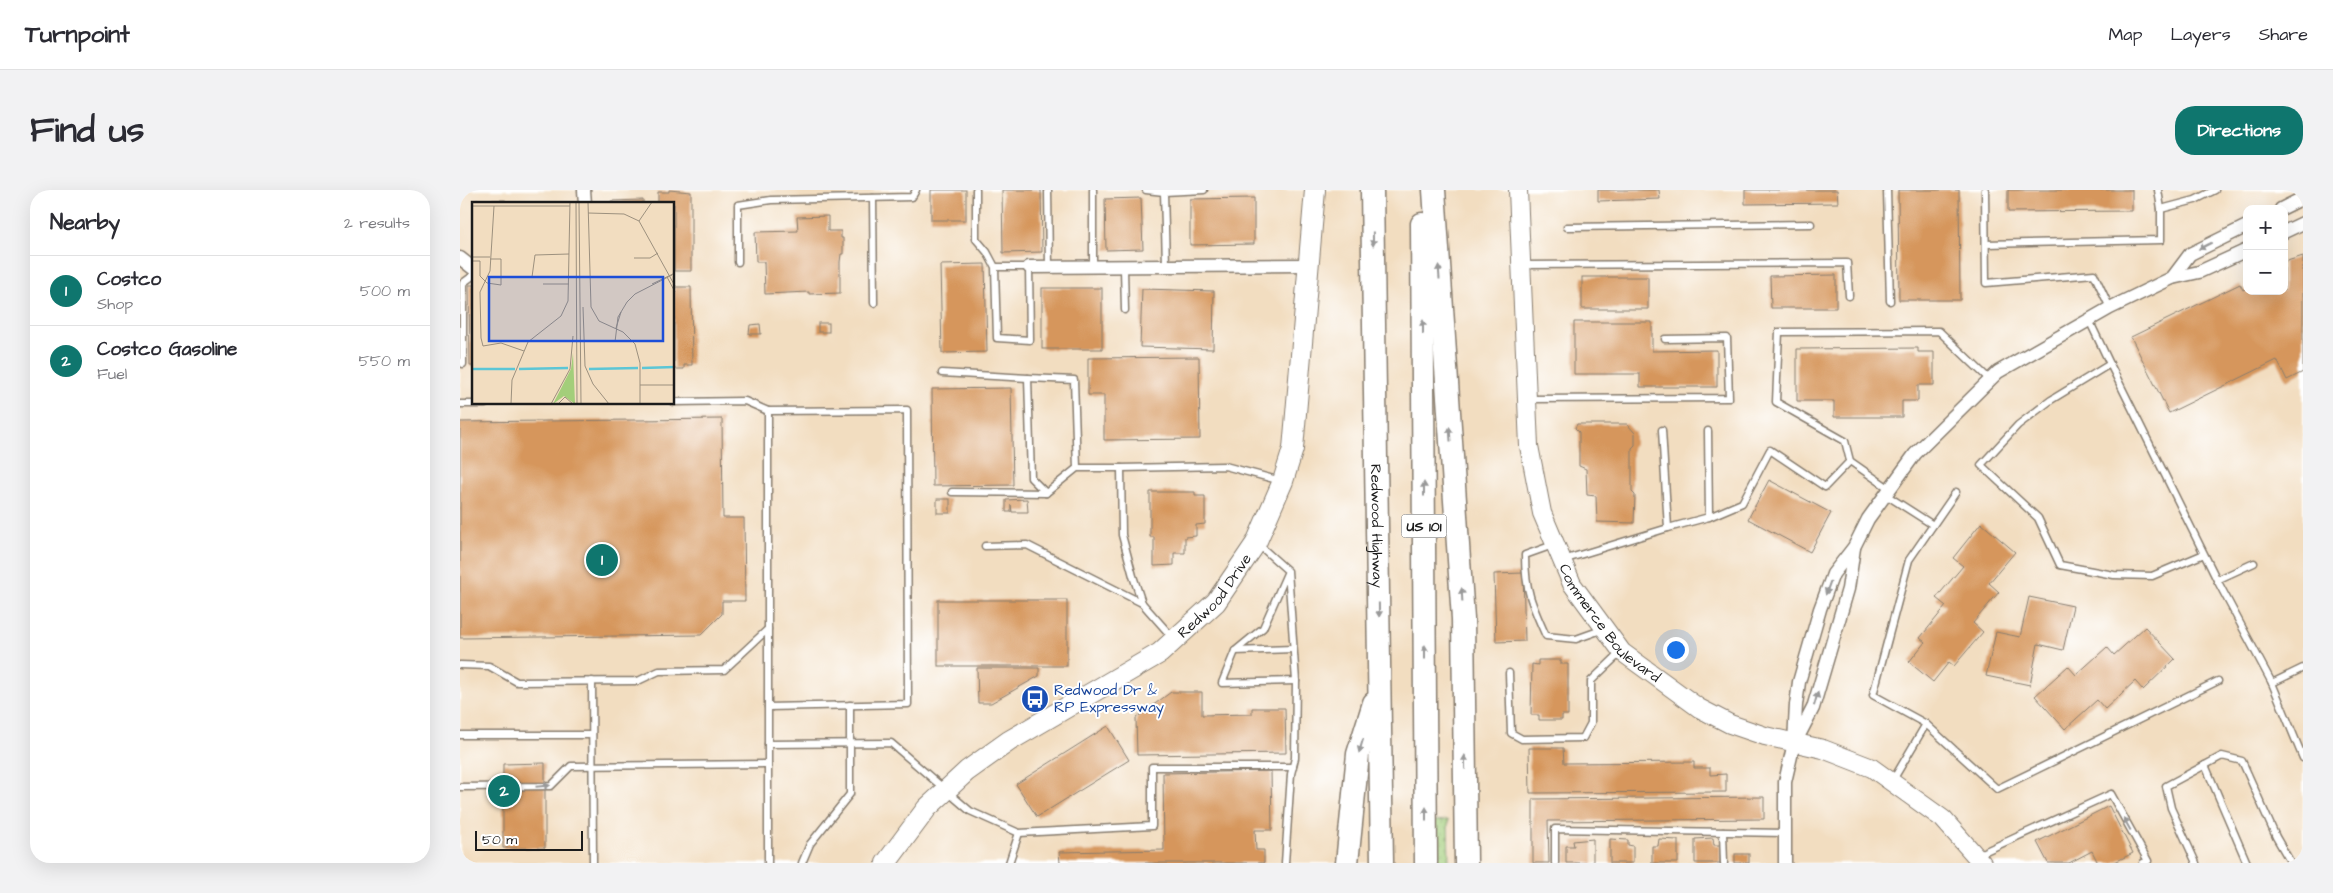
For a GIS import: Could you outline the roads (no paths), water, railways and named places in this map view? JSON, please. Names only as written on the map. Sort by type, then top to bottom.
[{"type":"highway","name":"Redwood Highway","points":[[1372,190],[1381,683],[1382,863]]},
{"type":"highway","name":"US 101","points":[[1422,190],[1426,863]]},
{"type":"highway","points":[[1434,190],[1461,562],[1466,863]]},
{"type":"highway","points":[[1346,863],[1358,754],[1381,683]]},
{"type":"main road","name":"Redwood Drive","points":[[886,863],[927,808],[968,771],[1009,741],[1160,653],[1175,640],[1216,602],[1256,542],[1283,481],[1293,448],[1315,190]]},
{"type":"street","name":"Commerce Boulevard","points":[[1518,190],[1529,446],[1542,513],[1572,584],[1622,652],[1699,708],[1730,724],[1794,743],[1823,749],[1864,765],[1892,781],[1943,819],[1979,859]]},
{"type":"street","points":[[2288,206],[2303,198]]},
{"type":"street","points":[[2288,230],[2303,223]]},
{"type":"street","points":[[2172,278],[2190,254],[2243,228]]},
{"type":"street","points":[[1786,863],[1785,782],[1794,743],[1799,682],[1820,608],[1833,574],[1854,547],[1868,519],[1915,454],[1998,372],[2110,308],[2172,278],[2199,272],[2243,252]]},
{"type":"street","points":[[460,258],[472,267]]},
{"type":"street","points":[[1029,267],[1124,268],[1166,264],[1308,264]]},
{"type":"street","points":[[1794,743],[1814,708],[1848,589],[1854,547]]},
{"type":"lane","points":[[738,262],[738,205],[771,200],[912,197],[916,190]]},
{"type":"lane","points":[[976,190],[976,239],[987,252],[995,267],[997,338],[1030,340],[1029,267],[995,267]]},
{"type":"lane","points":[[1048,190],[1049,267]]},
{"type":"lane","points":[[1093,190],[1093,267]]},
{"type":"lane","points":[[1146,190],[1164,192],[1204,190]]},
{"type":"lane","points":[[1887,190],[1890,301]]},
{"type":"lane","points":[[1985,190],[1986,283],[2094,274],[2110,308]]},
{"type":"lane","points":[[1986,244],[2161,240],[2161,209],[2158,190]]},
{"type":"lane","points":[[2161,209],[2195,200],[2214,190]]},
{"type":"lane","points":[[1164,192],[1166,264]]},
{"type":"lane","points":[[874,198],[874,303]]},
{"type":"lane","points":[[1567,227],[1811,224]]},
{"type":"lane","points":[[1521,265],[1848,263],[1849,296]]},
{"type":"lane","points":[[1124,268],[1125,310]]},
{"type":"lane","points":[[463,364],[463,283],[472,276]]},
{"type":"lane","points":[[2089,320],[2217,580],[2272,683],[2303,758]]},
{"type":"lane","points":[[1934,525],[1888,492],[1850,461],[1845,441],[1776,402],[1779,332],[1939,330],[1990,380]]},
{"type":"lane","points":[[1527,399],[1729,398],[1727,338],[1665,339]]},
{"type":"lane","points":[[2110,364],[2050,400],[2018,424],[1981,465],[2038,518],[2060,565],[2114,575],[2152,576],[2204,554]]},
{"type":"lane","points":[[942,372],[1074,380],[1077,468]]},
{"type":"lane","points":[[1028,378],[1031,478],[1046,493]]},
{"type":"lane","points":[[675,402],[745,401],[768,411],[906,410],[908,704],[768,707]]},
{"type":"lane","points":[[768,411],[768,863]]},
{"type":"lane","points":[[1662,430],[1668,528]]},
{"type":"lane","points":[[1708,431],[1709,517]]},
{"type":"lane","points":[[1605,628],[1576,639],[1546,636],[1529,599],[1525,576],[1525,555],[1558,552],[1668,528],[1709,517],[1742,503],[1770,450],[1825,487],[1850,461]]},
{"type":"lane","points":[[952,492],[1046,493],[1077,468],[1224,466],[1283,481]]},
{"type":"lane","points":[[1121,468],[1122,535],[1142,603]]},
{"type":"lane","points":[[1956,492],[1909,560],[1874,695],[1926,724],[1997,790],[2218,681]]},
{"type":"lane","points":[[1256,542],[1288,571],[1296,681],[1295,758],[1285,863]]},
{"type":"lane","points":[[985,546],[1028,545],[1142,603],[1175,640]]},
{"type":"lane","points":[[2217,580],[2254,563]]},
{"type":"lane","points":[[1288,571],[1263,628],[1235,651],[1222,683],[1296,681]]},
{"type":"lane","points":[[460,666],[489,666],[518,682],[638,681],[659,671],[724,670],[768,629]]},
{"type":"lane","points":[[1235,651],[1293,649]]},
{"type":"lane","points":[[1509,673],[1511,733],[1522,739],[1583,738],[1591,723],[1591,681],[1622,652]]},
{"type":"lane","points":[[2272,683],[2303,668]]},
{"type":"lane","points":[[592,681],[593,863]]},
{"type":"lane","points":[[802,863],[810,844],[850,794],[850,705]]},
{"type":"lane","points":[[1892,781],[1926,724]]},
{"type":"lane","points":[[460,735],[592,735]]},
{"type":"lane","points":[[768,744],[891,743],[970,811],[1018,833],[1152,826],[1152,767],[1293,767]]},
{"type":"lane","points":[[2196,863],[2171,808],[2166,786],[2222,756],[2242,761],[2276,837],[2290,863]]},
{"type":"lane","points":[[460,787],[551,786],[571,766],[768,764]]},
{"type":"lane","points":[[2205,765],[2247,863]]},
{"type":"lane","points":[[1979,859],[2111,794],[2148,861],[2143,863]]},
{"type":"lane","points":[[1555,863],[1555,829],[1785,833]]},
{"type":"lane","points":[[1723,832],[1724,863]]},
{"type":"lane","points":[[1009,863],[1018,833]]},
{"type":"place","name":"Costco","points":[[602,560]]},
{"type":"place","name":"Redwood Dr & RP Expressway","points":[[1035,699]]},
{"type":"place","name":"Costco Gasoline","points":[[504,791]]}]
